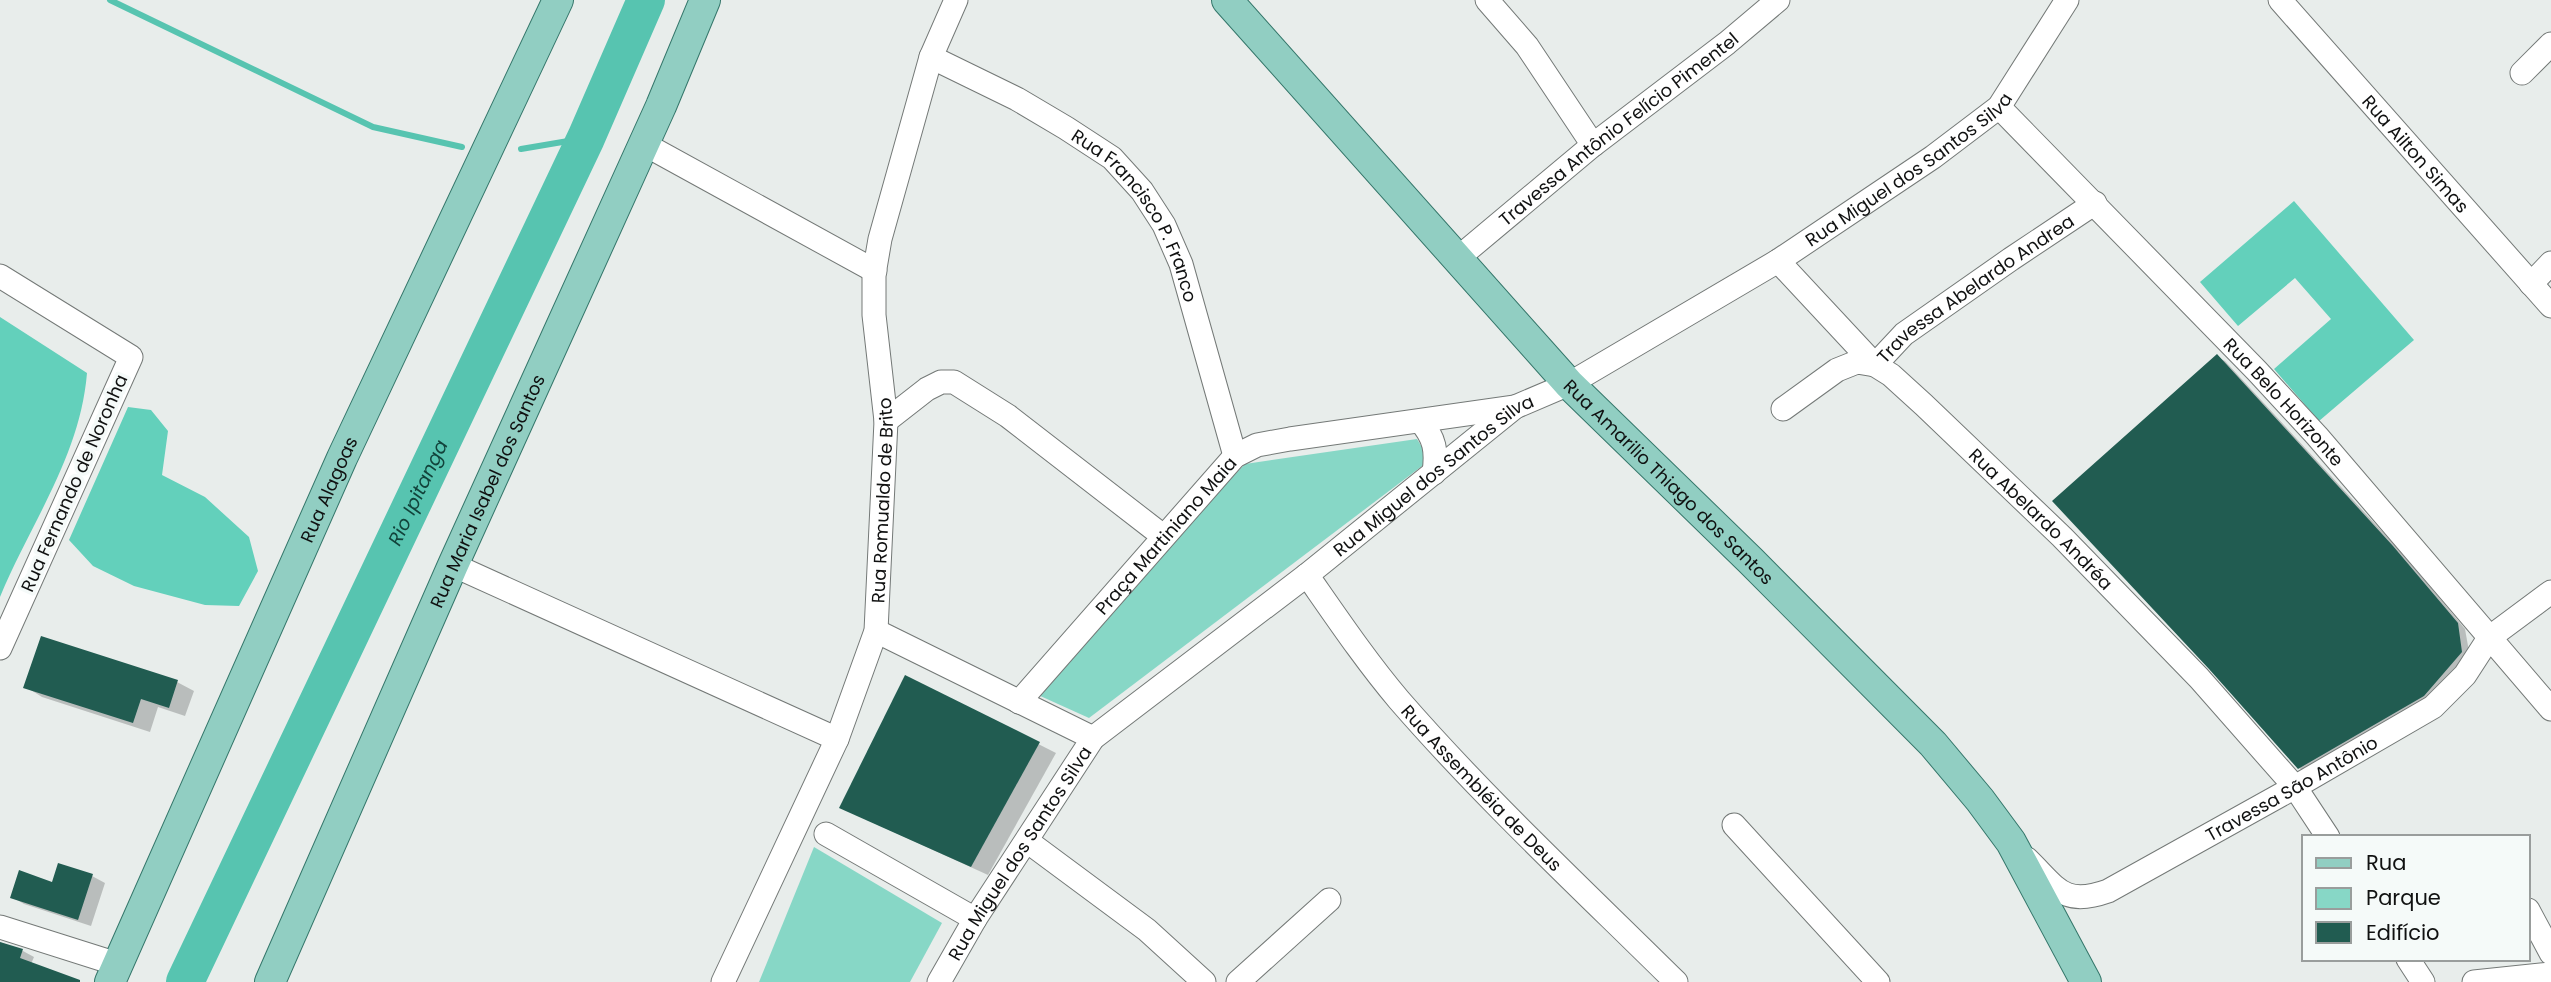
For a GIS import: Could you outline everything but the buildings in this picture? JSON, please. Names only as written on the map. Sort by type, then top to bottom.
[{"type":"main road","name":"Rua Alagoas","points":[[113,973],[336,471],[558,0]]},
{"type":"main road","name":"Rua Maria Isabel dos Santos","points":[[270,982],[453,565],[644,144],[705,0]]},
{"type":"main road","name":"Rua Amarilio Thiago dos Santos","points":[[1227,0],[1569,384],[1751,561],[1933,744],[2011,842],[2086,982]]},
{"type":"street","name":"Rua Romualdo de Brito","points":[[723,982],[837,739],[876,631],[886,421],[874,316],[875,271],[880,239],[931,57],[956,0]]},
{"type":"street","points":[[1487,0],[1527,46],[1593,145]]},
{"type":"street","name":"Travessa Antônio Felício Pimentel","points":[[1458,258],[1593,145],[1727,43],[1778,0]]},
{"type":"street","name":"Rua Miguel dos Santos Silva","points":[[939,982],[975,919],[1093,737],[1307,575],[1515,407],[1569,384],[1777,261],[1933,157],[1999,107],[2067,0]]},
{"type":"street","name":"Rua Ailton Simas","points":[[2280,0],[2551,306]]},
{"type":"street","points":[[2522,73],[2551,44]]},
{"type":"street","name":"Rua Francisco P. Franco","points":[[931,57],[1017,99],[1066,128],[1112,158],[1142,191],[1164,225],[1181,264],[1234,456]]},
{"type":"street","name":"Rua Belo Horizonte","points":[[1999,107],[2317,436],[2551,709]]},
{"type":"street","points":[[644,144],[875,271]]},
{"type":"street","name":"Travessa Abelardo Andrea","points":[[1783,410],[1837,370],[1857,362],[1875,365],[1904,334],[2095,204]]},
{"type":"street","name":"Rua Abelardo Andréa","points":[[1777,261],[1875,365],[1891,375],[1924,405],[2062,537],[2199,678],[2295,787],[2327,835]]},
{"type":"street","points":[[2531,285],[2551,263]]},
{"type":"street","name":"Rua Fernando de Noronha","points":[[0,276],[131,356],[0,648]]},
{"type":"street","points":[[886,421],[927,388],[941,382],[954,382],[1008,416],[1163,536]]},
{"type":"street","name":"Praça Martiniano Maia","points":[[1019,702],[1234,456],[1257,445],[1290,439],[1515,407]]},
{"type":"street","points":[[1420,421],[1430,432],[1436,446],[1434,473]]},
{"type":"street","points":[[453,565],[837,739]]},
{"type":"street","name":"Rua Assembléia de Deus","points":[[1307,575],[1367,660],[1400,701],[1470,777],[1676,982]]},
{"type":"street","name":"Travessa São Antônio","points":[[2011,842],[2063,894],[2077,898],[2108,891],[2295,787],[2432,706],[2465,675],[2489,638],[2551,592]]},
{"type":"street","points":[[876,631],[1093,737]]},
{"type":"street","points":[[1734,825],[1878,982]]},
{"type":"street","points":[[826,834],[975,919]]},
{"type":"street","points":[[1027,841],[1147,930],[1204,982]]},
{"type":"street","points":[[1238,982],[1329,900]]},
{"type":"street","points":[[2530,914],[2551,953]]},
{"type":"street","points":[[0,927],[113,973]]},
{"type":"street","points":[[2409,961],[2423,982]]},
{"type":"street","points":[[2474,982],[2551,974]]},
{"type":"green space","points":[[2294,201],[2414,340],[2319,421],[2274,369],[2331,319],[2295,278],[2238,326],[2200,282]]},
{"type":"green space","points":[[0,317],[87,373],[83,404],[65,461],[0,597]]},
{"type":"green space","points":[[128,407],[151,410],[168,431],[162,475],[205,497],[249,537],[258,571],[239,606],[205,605],[134,586],[93,566],[69,540]]},
{"type":"green space","points":[[1417,439],[1430,460],[1089,718],[1027,690],[1245,464]]},
{"type":"green space","points":[[814,847],[942,923],[910,982],[759,982]]},
{"type":"waterway","points":[[110,0],[373,127],[462,147]]},
{"type":"waterway","name":"Rio Ipitanga","points":[[185,982],[586,138],[646,0]]},
{"type":"waterway","points":[[521,149],[586,138]]}]
